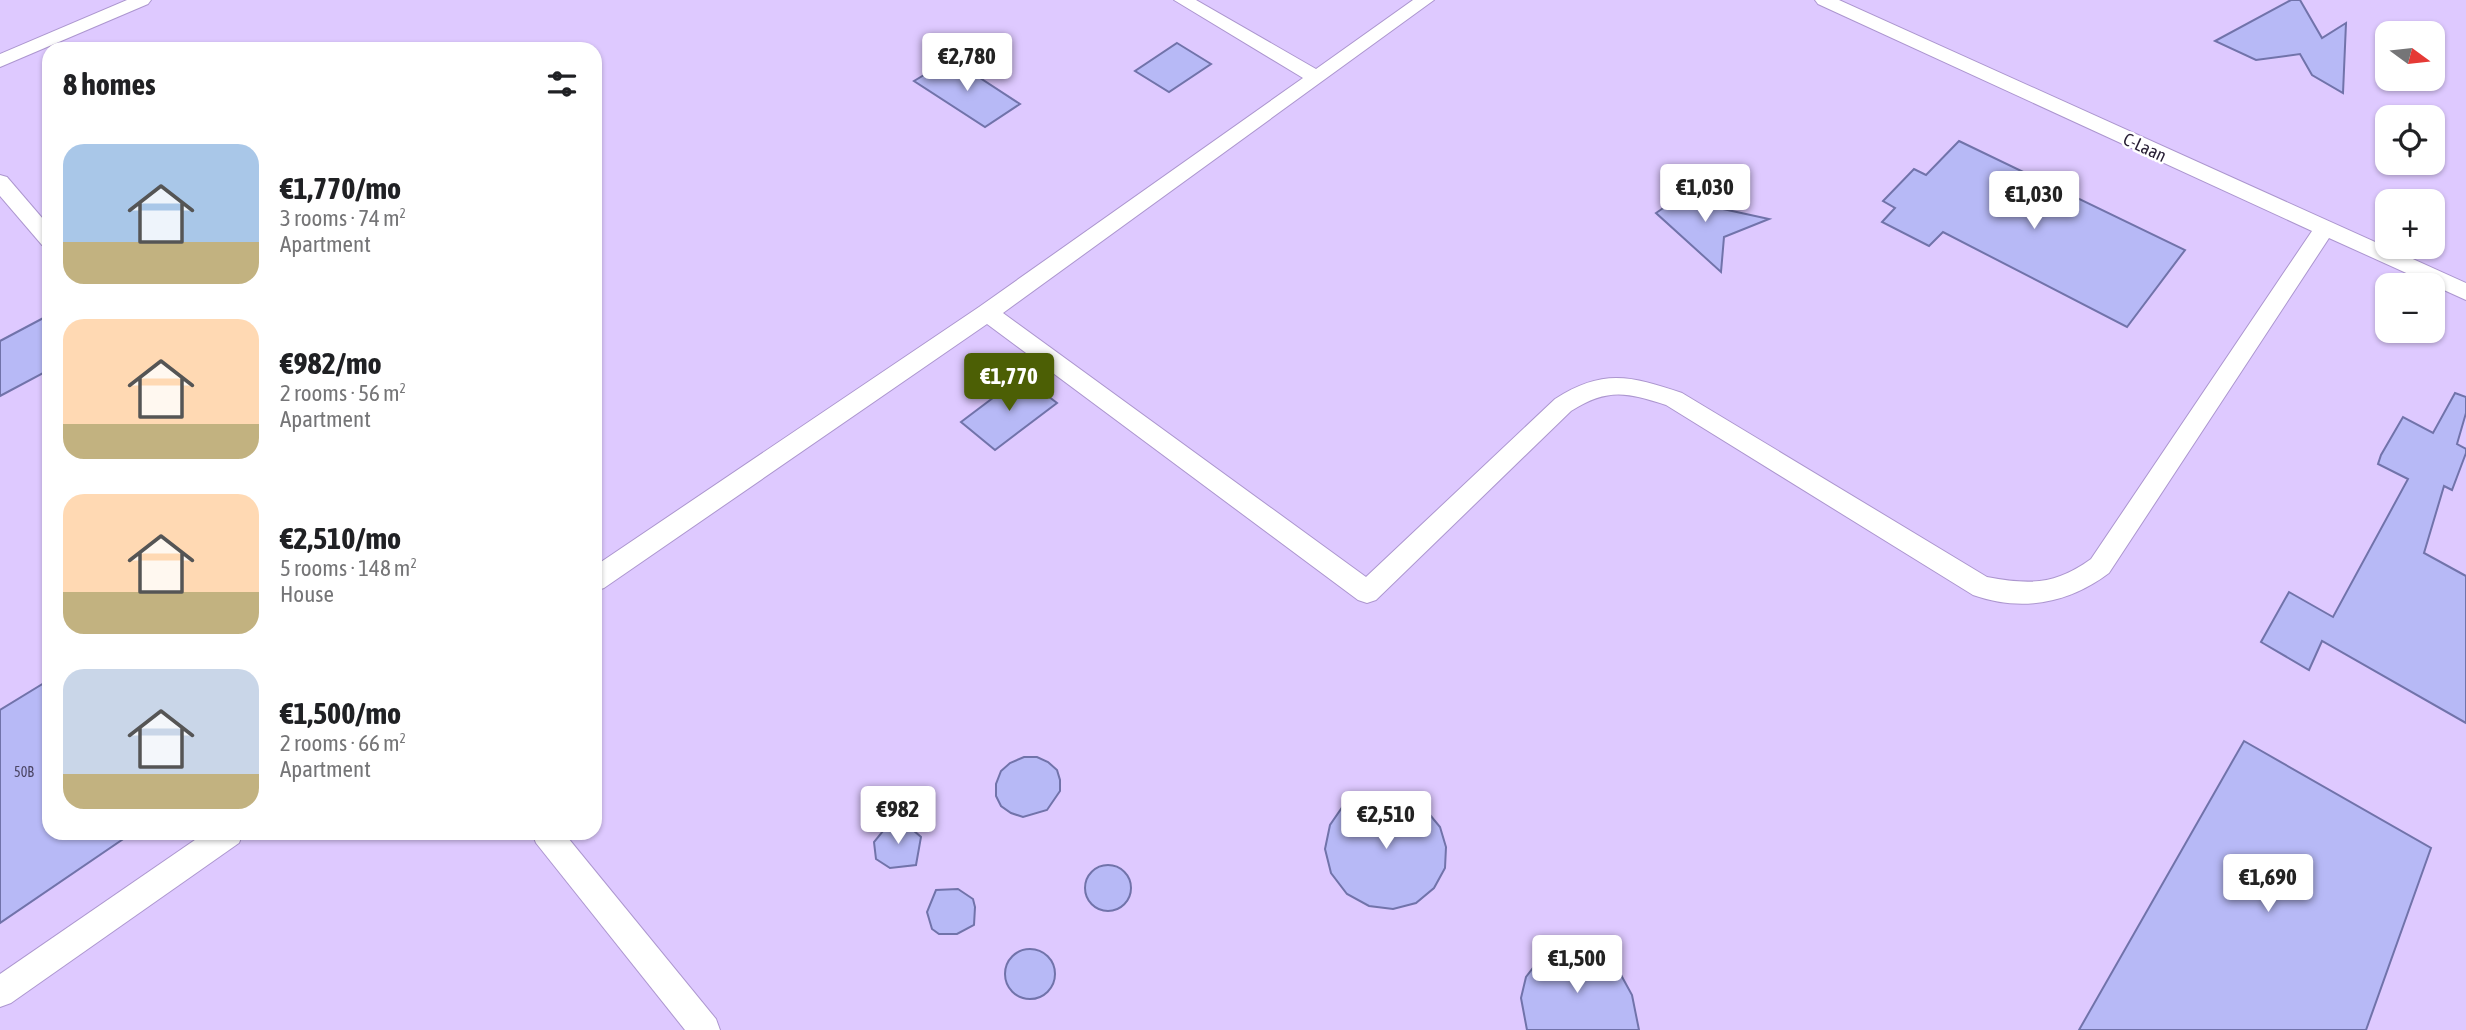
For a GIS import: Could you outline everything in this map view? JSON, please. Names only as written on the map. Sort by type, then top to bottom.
[{"type":"lane","points":[[44,42],[142,0]]},
{"type":"lane","points":[[1182,0],[1316,77]]},
{"type":"lane","points":[[602,575],[987,313],[1425,0]]},
{"type":"lane","name":"C-Laan","points":[[1824,0],[2466,292]]},
{"type":"lane","points":[[0,61],[42,43]]},
{"type":"lane","points":[[0,182],[42,232]]},
{"type":"lane","points":[[987,313],[1367,592],[1563,405],[1584,389],[1608,384],[1642,388],[1674,398],[1982,587],[2015,594],[2048,593],[2080,583],[2100,566],[2324,229]]},
{"type":"lane","points":[[0,992],[219,840]]},
{"type":"lane","points":[[552,840],[705,1030]]},
{"type":"shaded area","points":[[0,0],[2466,0],[2466,1030],[0,1030]]},
{"type":"building","points":[[2291,0],[2300,0],[2322,38],[2346,23],[2343,93],[2312,75],[2300,54],[2256,60],[2215,41]]},
{"type":"building","points":[[1177,43],[1211,64],[1169,92],[1135,71]]},
{"type":"building","points":[[951,59],[1020,104],[985,127],[914,81]]},
{"type":"building","points":[[1959,141],[2185,250],[2127,327],[1943,232],[1929,246],[1882,222],[1895,208],[1883,201],[1914,169],[1926,175]]},
{"type":"building","points":[[1695,186],[1714,207],[1769,219],[1724,237],[1721,272],[1656,213]]},
{"type":"building","points":[[42,319],[42,374],[0,396],[0,341]]},
{"type":"building","points":[[1022,376],[1057,403],[995,450],[961,422]]},
{"type":"building","points":[[2455,393],[2466,397],[2466,413],[2457,444],[2466,449],[2466,453],[2452,490],[2444,486],[2424,553],[2466,576],[2466,723],[2322,641],[2309,670],[2261,642],[2289,592],[2333,617],[2408,479],[2378,464],[2381,455],[2403,417],[2433,433]]},
{"type":"building","points":[[42,684],[42,840],[122,840],[0,923],[0,710]]},
{"type":"building","points":[[2244,741],[2431,848],[2366,1030],[2079,1030]]},
{"type":"building","points":[[1024,757],[1037,757],[1057,770],[1060,791],[1047,810],[1023,817],[1001,806],[996,796],[996,784],[1001,771],[1010,763]]},
{"type":"building","points":[[1387,792],[1408,798],[1426,810],[1440,827],[1446,847],[1445,868],[1434,888],[1416,903],[1393,909],[1369,906],[1347,894],[1331,873],[1325,849],[1330,825],[1343,806],[1366,795]]},
{"type":"building","points":[[906,824],[921,837],[916,865],[890,868],[876,859],[874,842],[887,826]]},
{"type":"building","points":[[1108,865],[1124,872],[1131,888],[1124,904],[1108,911],[1092,904],[1085,888],[1092,872]]},
{"type":"building","points":[[958,889],[973,899],[974,925],[957,934],[939,934],[932,929],[927,912],[936,890]]},
{"type":"building","points":[[1030,949],[1047,957],[1055,974],[1047,991],[1030,999],[1013,991],[1005,974],[1013,957]]},
{"type":"building","points":[[1580,950],[1602,959],[1621,975],[1632,995],[1639,1030],[1527,1030],[1521,998],[1526,977],[1539,960],[1558,951]]}]
